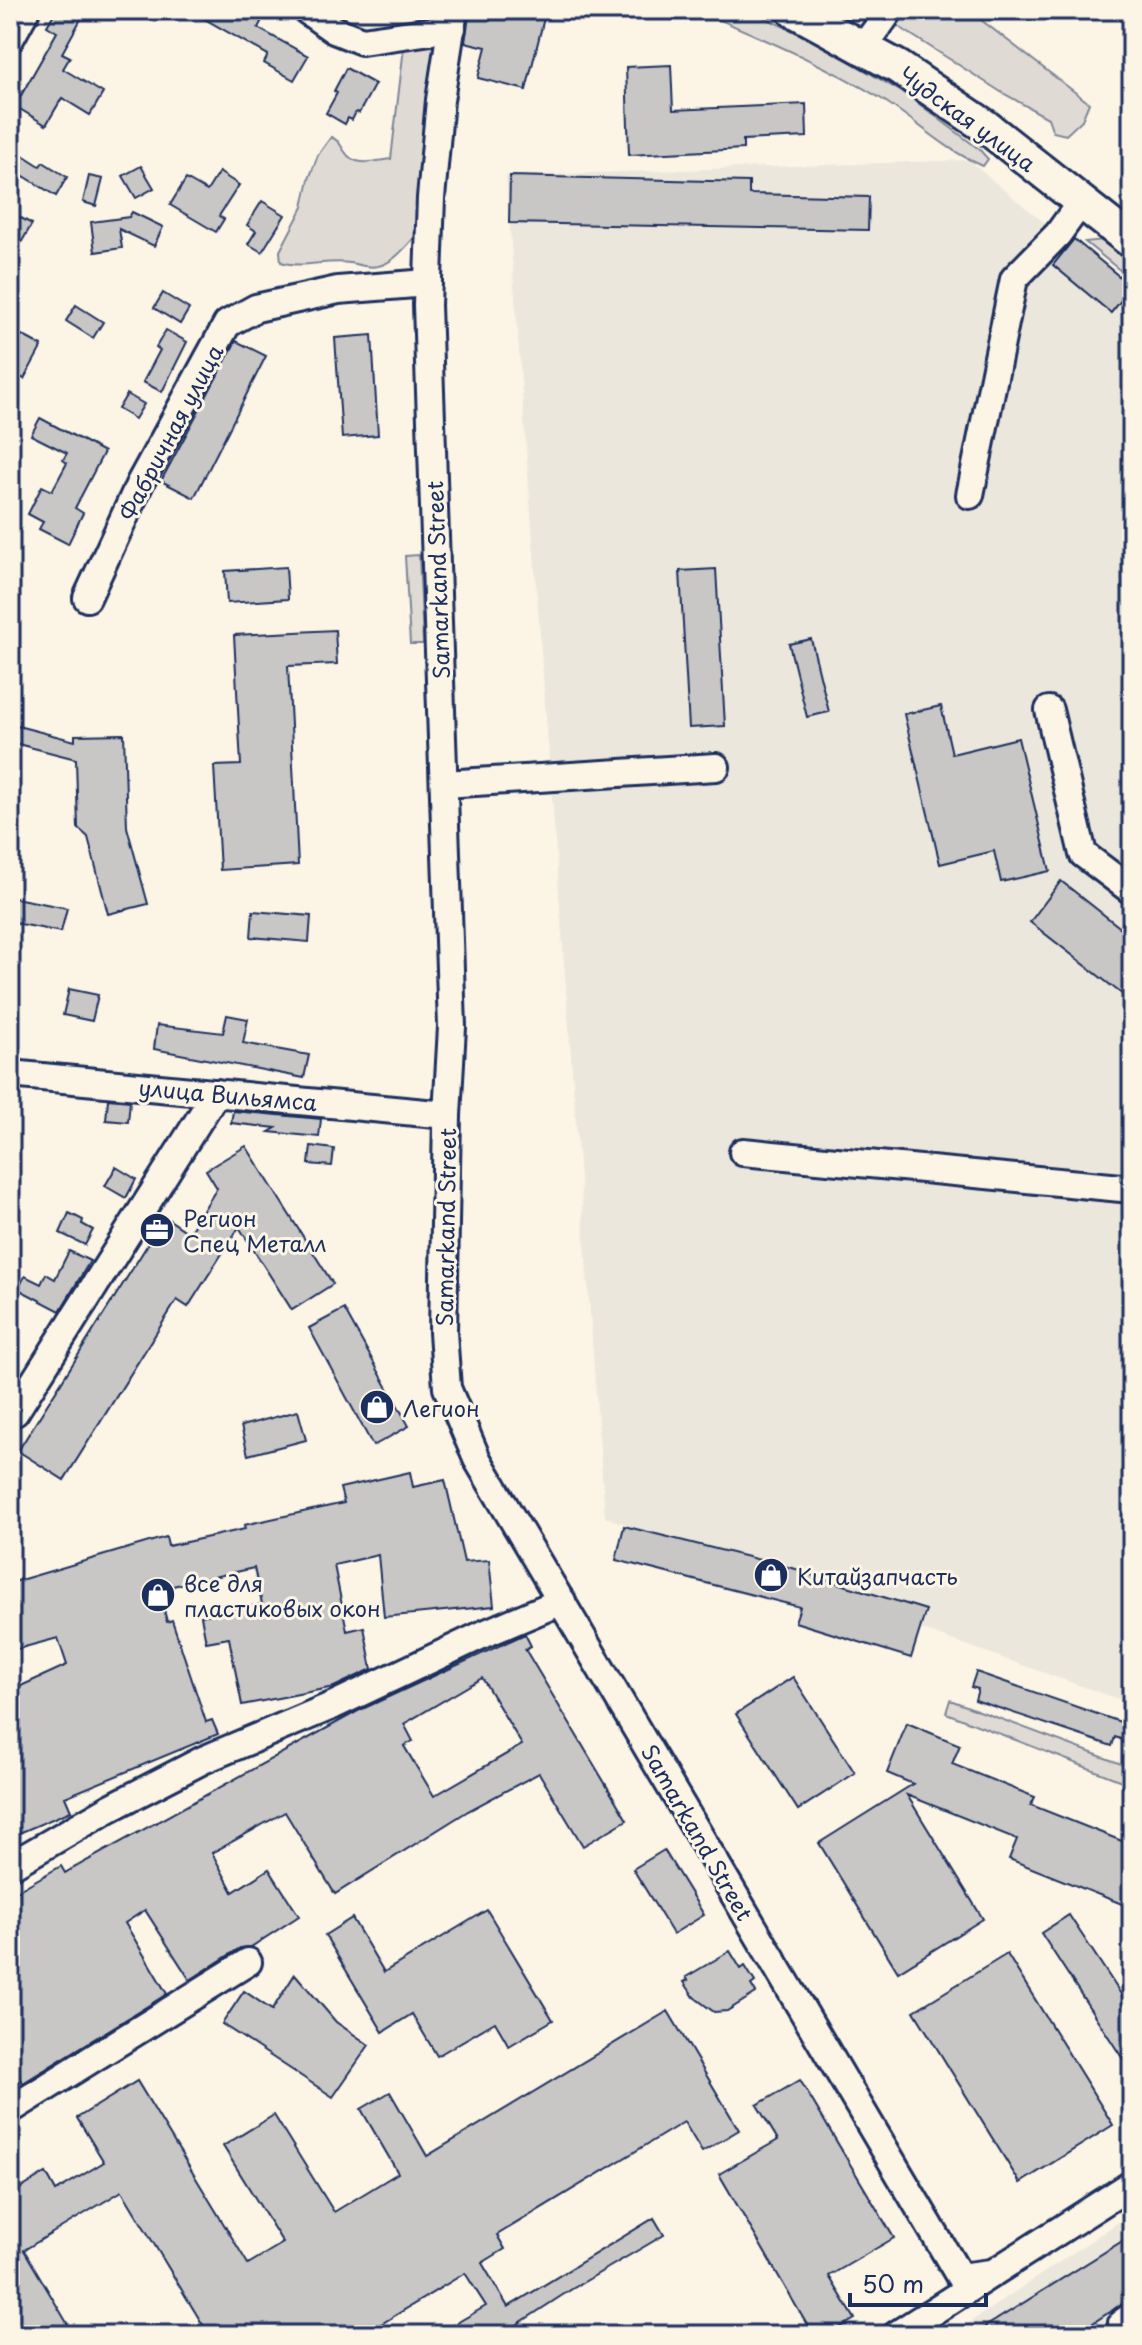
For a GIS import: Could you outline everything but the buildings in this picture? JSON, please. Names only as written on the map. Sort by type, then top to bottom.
[{"type":"main road","name":"Чудская улица","points":[[793,10],[898,67],[985,126],[1132,242]]},
{"type":"street","points":[[10,39],[26,10]]},
{"type":"street","points":[[306,10],[334,30],[362,41],[453,19]]},
{"type":"street","points":[[863,48],[890,10]]},
{"type":"street","name":"Samarkand Street","points":[[453,19],[440,100],[431,198],[428,283],[452,1027],[447,1115],[443,1332],[447,1388],[477,1459],[960,2277],[991,2273]]},
{"type":"street","points":[[970,495],[1014,279],[1058,234],[1081,202]]},
{"type":"street","name":"Фабричная улица","points":[[87,598],[140,483],[227,324],[256,308],[338,290],[428,283]]},
{"type":"street","points":[[1049,710],[1083,854],[1132,891]]},
{"type":"street","points":[[444,784],[716,767]]},
{"type":"street","name":"улица Вильямса","points":[[10,1074],[447,1115]]},
{"type":"street","points":[[15,1412],[216,1093]]},
{"type":"street","points":[[743,1152],[1132,1189]]},
{"type":"street","points":[[10,1866],[110,1808],[203,1760],[334,1705],[562,1601]]},
{"type":"street","points":[[10,2110],[248,1962]]},
{"type":"street","points":[[904,2333],[991,2273],[1132,2184]]},
{"type":"shaded area","points":[[697,10],[748,10],[815,41],[910,97],[988,159],[983,166],[969,159],[858,85]]},
{"type":"shaded area","points":[[902,10],[968,10],[1089,103],[1082,120],[1066,135],[1053,132],[1048,118],[893,23]]},
{"type":"shaded area","points":[[436,42],[416,236],[396,256],[378,266],[341,262],[298,265],[281,262],[280,251],[303,207],[318,155],[331,137],[354,160],[391,159],[404,47]]},
{"type":"shaded area","points":[[968,160],[1132,295],[1132,1704],[605,1517],[506,176]]},
{"type":"shaded area","points":[[1104,240],[1132,263],[1132,280],[1085,242]]},
{"type":"shaded area","points":[[419,555],[423,644],[410,644],[405,556]]},
{"type":"shaded area","points":[[950,1700],[1132,1768],[1132,1785],[946,1713]]},
{"type":"shaded area","points":[[1132,2213],[1132,2335],[951,2335]]},
{"type":"place","name":"Регион Спец Металл","points":[[157,1230]]},
{"type":"place","name":"Легион","points":[[377,1407]]},
{"type":"place","name":"Китайзапчасть","points":[[771,1575]]},
{"type":"place","name":"все для пластиковых окон","points":[[158,1595]]}]
